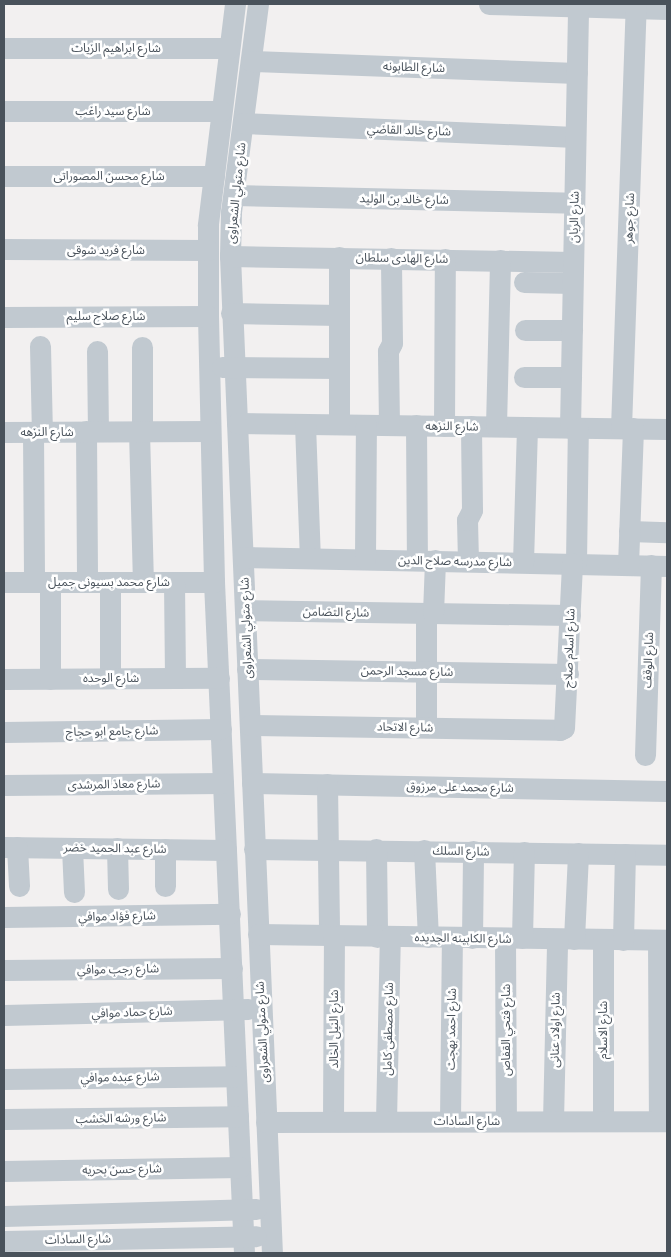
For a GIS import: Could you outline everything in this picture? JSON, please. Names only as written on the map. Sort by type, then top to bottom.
[{"type":"street","name":"شارع متولي الشعراوى","points":[[235,4],[208,225],[208,316],[214,582],[243,1245]]},
{"type":"street","name":"شارع متولي الشعراوى","points":[[258,4],[234,195],[230,256],[272,1245]]},
{"type":"street","points":[[489,4],[667,9]]},
{"type":"street","name":"شارع الريان","points":[[574,428],[570,377],[578,6]]},
{"type":"street","name":"شارع جوهر","points":[[628,565],[627,428],[636,8]]},
{"type":"street","name":"شارع ابراهيم الزيات","points":[[4,48],[229,48]]},
{"type":"street","name":"شارع الطابونه","points":[[251,61],[577,73]]},
{"type":"street","name":"شارع سيد راغب","points":[[4,111],[221,111]]},
{"type":"street","name":"شارع خالد القاضي","points":[[243,123],[576,136]]},
{"type":"street","name":"شارع محسن المصوراتى","points":[[4,176],[214,176]]},
{"type":"street","name":"شارع خالد بن الوليد","points":[[234,195],[574,203]]},
{"type":"street","name":"شارع فريد شوقى","points":[[4,249],[208,250]]},
{"type":"street","name":"شارع الهادى سلطان","points":[[230,256],[500,260],[573,273]]},
{"type":"street","points":[[339,257],[339,424]]},
{"type":"street","points":[[389,425],[388,351],[392,343],[391,258]]},
{"type":"street","points":[[444,426],[445,259]]},
{"type":"street","points":[[496,426],[500,260]]},
{"type":"street","points":[[524,282],[573,273]]},
{"type":"street","points":[[231,313],[339,315]]},
{"type":"street","name":"شارع صلاح سليم","points":[[4,316],[208,316]]},
{"type":"street","points":[[524,330],[572,330]]},
{"type":"street","points":[[40,346],[37,432],[42,582],[50,679]]},
{"type":"street","points":[[142,348],[143,582]]},
{"type":"street","points":[[87,582],[92,431],[97,351]]},
{"type":"street","points":[[210,367],[339,368]]},
{"type":"street","points":[[524,377],[570,377]]},
{"type":"street","name":"شارع النزهه","points":[[237,422],[667,429]]},
{"type":"street","points":[[305,424],[310,558]]},
{"type":"street","points":[[365,559],[366,424]]},
{"type":"street","points":[[416,425],[430,613],[426,672],[426,727]]},
{"type":"street","points":[[468,561],[467,520],[472,510],[471,426]]},
{"type":"street","points":[[523,562],[527,427]]},
{"type":"street","name":"شارع اسلام صلاح","points":[[560,730],[566,724],[574,563],[574,428]]},
{"type":"street","name":"شارع النزهه","points":[[4,432],[210,431]]},
{"type":"street","points":[[629,531],[667,532]]},
{"type":"street","name":"شارع مدرسه صلاح الدين","points":[[243,556],[659,566]]},
{"type":"street","name":"شارع الوقف","points":[[645,754],[659,566]]},
{"type":"street","name":"شارع محمد بسيونى جميل","points":[[4,582],[214,582]]},
{"type":"street","points":[[110,582],[110,678]]},
{"type":"street","points":[[174,582],[175,678]]},
{"type":"street","name":"شارع التضامن","points":[[245,610],[570,615]]},
{"type":"street","name":"شارع مسجد الرحمن","points":[[247,668],[568,674]]},
{"type":"street","name":"شارع الوحده","points":[[4,679],[219,678]]},
{"type":"street","name":"شارع الاتحاد","points":[[250,725],[560,730]]},
{"type":"street","name":"شارع جامع ابو حجاج","points":[[4,732],[221,729]]},
{"type":"street","name":"شارع معاذ المرشدى","points":[[4,785],[224,783]]},
{"type":"street","name":"شارع محمد على مرزوق","points":[[252,783],[667,791]]},
{"type":"street","name":"شارع النيل الخالد","points":[[327,784],[332,936],[333,1121]]},
{"type":"street","points":[[10,847],[19,886]]},
{"type":"street","name":"شارع عبد الحميد خضر","points":[[10,847],[226,850]]},
{"type":"street","points":[[72,848],[74,892]]},
{"type":"street","points":[[117,848],[118,889]]},
{"type":"street","name":"شارع السلك","points":[[254,848],[667,855]]},
{"type":"street","points":[[165,849],[165,886]]},
{"type":"street","name":"شارع مصطفى كامل","points":[[376,849],[383,937],[386,1122]]},
{"type":"street","points":[[424,850],[428,937]]},
{"type":"street","points":[[462,938],[473,851]]},
{"type":"street","name":"شارع فتحي القفاص","points":[[506,1121],[513,938],[524,852]]},
{"type":"street","name":"شارع اولاد عنانى","points":[[553,1121],[566,939],[578,853]]},
{"type":"street","name":"شارع الاسلام","points":[[602,1121],[613,940],[625,854]]},
{"type":"street","name":"شارع فؤاد موافي","points":[[4,917],[230,914]]},
{"type":"street","name":"شارع الكابينه الجديده","points":[[258,934],[662,940]]},
{"type":"street","name":"شارع احمد بهجت","points":[[450,1121],[462,938]]},
{"type":"street","points":[[662,940],[663,1121]]},
{"type":"street","name":"شارع رجب موافي","points":[[4,970],[232,968]]},
{"type":"street","name":"شارع حماد موافي","points":[[4,1016],[261,1008]]},
{"type":"street","name":"شارع عبده موافي","points":[[4,1079],[236,1076]]},
{"type":"street","name":"شارع ورشه الخشب","points":[[4,1119],[238,1116]]},
{"type":"street","name":"شارع السادات","points":[[266,1122],[663,1121]]},
{"type":"street","name":"شارع حسن بحريه","points":[[4,1171],[240,1167]]},
{"type":"street","points":[[4,1216],[270,1209]]},
{"type":"street","name":"شارع السادات","points":[[4,1241],[272,1245]]}]
